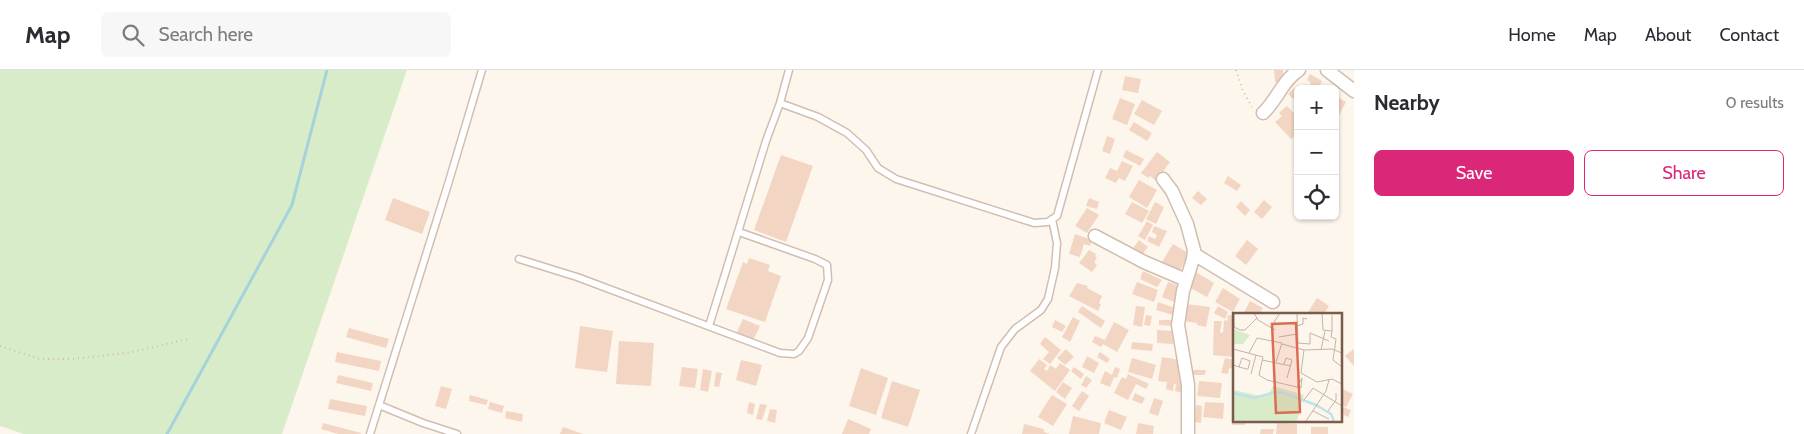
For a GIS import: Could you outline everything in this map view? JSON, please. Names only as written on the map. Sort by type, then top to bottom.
[{"type":"street","points":[[1263,113],[1271,106],[1280,89],[1299,70]]},
{"type":"street","points":[[1327,70],[1354,90]]},
{"type":"street","points":[[1163,179],[1172,191],[1187,224],[1194,254],[1180,303],[1178,325],[1188,385],[1188,434]]},
{"type":"street","points":[[1095,236],[1144,262],[1186,280]]},
{"type":"street","points":[[1194,254],[1273,302]]},
{"type":"lane","points":[[370,434],[482,70]]},
{"type":"lane","points":[[709,326],[789,70]]},
{"type":"lane","points":[[780,103],[818,117],[847,133],[866,150],[878,168],[896,179],[1034,223],[1048,222],[1056,216],[1098,70]]},
{"type":"lane","points":[[971,434],[1000,347],[1015,329],[1041,310],[1048,299],[1055,268],[1057,243],[1052,219]]},
{"type":"lane","points":[[519,259],[577,277],[780,354],[794,354],[799,351],[808,338],[828,280],[827,265],[739,232]]},
{"type":"lane","points":[[379,405],[423,423],[457,434]]},
{"type":"path","points":[[1236,70],[1243,91],[1254,111],[1263,113]]},
{"type":"path","points":[[0,346],[40,359],[71,359],[128,353],[188,339]]},
{"type":"green space","points":[[0,70],[407,70],[282,434],[24,434],[0,426]]},
{"type":"building","points":[[1274,70],[1283,70],[1283,82],[1275,82]]},
{"type":"building","points":[[1310,74],[1322,81],[1320,85],[1310,85],[1311,83],[1307,80]]},
{"type":"building","points":[[1125,76],[1141,79],[1138,93],[1122,90]]},
{"type":"building","points":[[1294,88],[1294,99],[1288,94]]},
{"type":"building","points":[[1120,98],[1135,104],[1127,125],[1112,119]]},
{"type":"building","points":[[1339,98],[1346,102],[1339,115]]},
{"type":"building","points":[[1142,100],[1162,111],[1154,125],[1134,114]]},
{"type":"building","points":[[1287,106],[1294,113],[1294,136],[1291,139],[1275,122],[1282,116],[1279,113]]},
{"type":"building","points":[[1134,122],[1152,133],[1147,141],[1129,130]]},
{"type":"building","points":[[1107,136],[1115,139],[1110,154],[1102,151]]},
{"type":"building","points":[[1126,150],[1144,159],[1140,166],[1123,157]]},
{"type":"building","points":[[1157,152],[1170,162],[1156,181],[1150,176],[1148,178],[1141,173]]},
{"type":"building","points":[[781,155],[813,166],[786,242],[754,230]]},
{"type":"building","points":[[1122,161],[1133,166],[1125,181],[1119,178],[1116,183],[1105,178],[1110,168],[1117,171]]},
{"type":"building","points":[[1228,176],[1241,185],[1237,191],[1224,183]]},
{"type":"building","points":[[1139,180],[1157,190],[1147,208],[1129,197]]},
{"type":"building","points":[[1198,191],[1207,199],[1201,205],[1192,198]]},
{"type":"building","points":[[393,198],[430,212],[422,234],[385,220]]},
{"type":"building","points":[[1089,198],[1099,202],[1097,209],[1086,206]]},
{"type":"building","points":[[1264,200],[1272,207],[1262,219],[1254,212]]},
{"type":"building","points":[[1241,201],[1250,210],[1245,216],[1236,207]]},
{"type":"building","points":[[1132,202],[1149,211],[1142,223],[1125,214]]},
{"type":"building","points":[[1155,202],[1164,207],[1156,224],[1146,219]]},
{"type":"building","points":[[1087,208],[1099,215],[1087,233],[1075,226]]},
{"type":"building","points":[[1147,221],[1153,225],[1145,240],[1138,236]]},
{"type":"building","points":[[1154,226],[1167,231],[1159,247],[1147,241],[1149,236],[1155,239],[1157,235],[1152,232]]},
{"type":"building","points":[[1075,234],[1092,240],[1090,246],[1084,244],[1080,257],[1069,254]]},
{"type":"building","points":[[1139,240],[1148,247],[1140,257],[1131,251]]},
{"type":"building","points":[[1247,240],[1258,249],[1246,265],[1235,256]]},
{"type":"building","points":[[1173,244],[1190,254],[1178,273],[1162,262]]},
{"type":"building","points":[[1089,250],[1096,254],[1097,258],[1094,262],[1097,265],[1092,272],[1079,263]]},
{"type":"building","points":[[749,258],[770,265],[768,271],[781,276],[765,322],[726,309],[743,262],[747,264]]},
{"type":"building","points":[[1143,271],[1162,280],[1157,287],[1140,279]]},
{"type":"building","points":[[1196,272],[1214,283],[1207,297],[1189,287]]},
{"type":"building","points":[[1137,282],[1158,290],[1154,302],[1132,294]]},
{"type":"building","points":[[1168,282],[1182,287],[1177,303],[1162,297]]},
{"type":"building","points":[[1077,283],[1088,286],[1087,288],[1102,296],[1098,311],[1069,296]]},
{"type":"building","points":[[1223,288],[1240,299],[1233,312],[1215,302]]},
{"type":"building","points":[[1317,298],[1329,306],[1325,313],[1308,312]]},
{"type":"building","points":[[1250,301],[1263,308],[1260,313],[1244,313]]},
{"type":"building","points":[[1158,302],[1175,308],[1173,315],[1156,310]]},
{"type":"building","points":[[1186,304],[1210,307],[1206,327],[1184,321]]},
{"type":"building","points":[[1082,306],[1105,321],[1101,328],[1078,312]]},
{"type":"building","points":[[1136,306],[1145,307],[1142,327],[1133,325]]},
{"type":"building","points":[[1218,306],[1228,312],[1225,319],[1214,313]]},
{"type":"building","points":[[1146,315],[1152,316],[1150,326],[1144,325]]},
{"type":"building","points":[[1228,315],[1233,316],[1233,357],[1213,355],[1214,321],[1222,321],[1220,332],[1223,333],[1224,320],[1227,321]]},
{"type":"building","points":[[1073,317],[1080,321],[1070,342],[1062,337]]},
{"type":"building","points":[[743,319],[760,326],[753,341],[736,334]]},
{"type":"building","points":[[1055,320],[1066,326],[1062,332],[1052,327]]},
{"type":"building","points":[[1159,320],[1174,320],[1174,326],[1159,325]]},
{"type":"building","points":[[1114,322],[1129,330],[1117,352],[1103,344],[1101,347],[1092,342],[1095,336],[1105,340]]},
{"type":"building","points":[[580,326],[613,331],[607,372],[575,368]]},
{"type":"building","points":[[349,328],[389,339],[386,348],[346,337]]},
{"type":"building","points":[[1157,330],[1173,331],[1173,344],[1157,343]]},
{"type":"building","points":[[1045,337],[1061,350],[1050,364],[1043,359],[1049,352],[1040,344]]},
{"type":"building","points":[[619,341],[654,343],[651,386],[616,384]]},
{"type":"building","points":[[1132,342],[1153,344],[1152,351],[1131,349]]},
{"type":"building","points":[[1066,349],[1074,357],[1065,365],[1057,358]]},
{"type":"building","points":[[1354,349],[1354,366],[1345,356]]},
{"type":"building","points":[[337,352],[381,361],[379,371],[335,362]]},
{"type":"building","points":[[1100,352],[1110,359],[1107,363],[1097,357]]},
{"type":"building","points":[[1087,356],[1099,363],[1094,373],[1082,367]]},
{"type":"building","points":[[1162,357],[1180,360],[1179,377],[1184,378],[1182,393],[1175,391],[1176,384],[1174,384],[1173,391],[1166,389],[1167,382],[1158,381]]},
{"type":"building","points":[[1132,358],[1156,365],[1152,379],[1128,372]]},
{"type":"building","points":[[1225,358],[1233,360],[1233,369],[1229,368],[1228,374],[1221,373]]},
{"type":"building","points":[[1039,359],[1047,365],[1044,369],[1047,371],[1050,365],[1056,369],[1060,363],[1070,370],[1055,391],[1030,371]]},
{"type":"building","points":[[741,360],[762,365],[756,386],[736,380]]},
{"type":"building","points":[[682,367],[698,369],[695,388],[679,386]]},
{"type":"building","points":[[1074,367],[1084,374],[1081,379],[1071,371]]},
{"type":"building","points":[[1115,367],[1120,369],[1117,378],[1114,377],[1110,387],[1100,383],[1105,371],[1112,375]]},
{"type":"building","points":[[861,368],[888,378],[876,415],[849,406]]},
{"type":"building","points":[[703,369],[712,371],[708,392],[700,390]]},
{"type":"building","points":[[1193,370],[1206,370],[1205,375],[1193,375]]},
{"type":"building","points":[[716,372],[722,373],[719,387],[714,386]]},
{"type":"building","points":[[1128,374],[1149,384],[1146,389],[1136,384],[1128,400],[1114,393],[1122,377],[1126,379]]},
{"type":"building","points":[[338,375],[373,383],[371,391],[336,383]]},
{"type":"building","points":[[1086,376],[1092,380],[1086,388],[1081,385]]},
{"type":"building","points":[[892,381],[920,390],[908,427],[881,418]]},
{"type":"building","points":[[1199,381],[1222,383],[1220,398],[1197,396]]},
{"type":"building","points":[[1063,382],[1072,388],[1065,399],[1056,392]]},
{"type":"building","points":[[441,386],[452,389],[446,409],[435,406]]},
{"type":"building","points":[[1342,388],[1353,394],[1346,407],[1342,405]]},
{"type":"building","points":[[1082,391],[1089,396],[1079,411],[1072,406]]},
{"type":"building","points":[[1135,393],[1145,398],[1142,404],[1132,400]]},
{"type":"building","points":[[470,395],[488,400],[486,405],[469,401]]},
{"type":"building","points":[[1052,395],[1067,404],[1053,426],[1038,417]]},
{"type":"building","points":[[1154,398],[1163,401],[1158,416],[1149,413]]},
{"type":"building","points":[[330,399],[367,406],[365,416],[328,409]]},
{"type":"building","points":[[490,402],[504,406],[502,413],[488,409]]},
{"type":"building","points":[[749,402],[755,404],[753,415],[747,413]]},
{"type":"building","points":[[1205,402],[1224,403],[1223,419],[1203,417]]},
{"type":"building","points":[[760,404],[767,405],[762,420],[756,419]]},
{"type":"building","points":[[1196,405],[1202,406],[1201,423],[1194,422]]},
{"type":"building","points":[[1342,407],[1351,410],[1348,417],[1342,414]]},
{"type":"building","points":[[770,409],[777,410],[775,423],[767,421]]},
{"type":"building","points":[[1109,410],[1127,417],[1121,430],[1104,423]]},
{"type":"building","points":[[506,411],[523,414],[522,422],[505,418]]},
{"type":"building","points":[[1073,416],[1101,423],[1099,434],[1069,434]]},
{"type":"building","points":[[1232,418],[1233,422],[1245,422],[1245,425],[1232,425]]},
{"type":"building","points":[[848,419],[871,429],[869,434],[842,434]]},
{"type":"building","points":[[323,423],[361,434],[338,434],[321,429]]},
{"type":"building","points":[[1138,423],[1154,426],[1153,434],[1136,434]]},
{"type":"building","points":[[1277,423],[1297,424],[1297,434],[1276,434]]},
{"type":"building","points":[[1024,424],[1044,429],[1044,432],[1050,434],[1022,434]]},
{"type":"building","points":[[563,427],[583,434],[560,434]]},
{"type":"building","points":[[1311,427],[1328,427],[1328,434],[1311,434]]},
{"type":"building","points":[[1261,429],[1274,429],[1273,434],[1260,434]]},
{"type":"waterway","points":[[167,434],[292,205],[327,70]]}]
